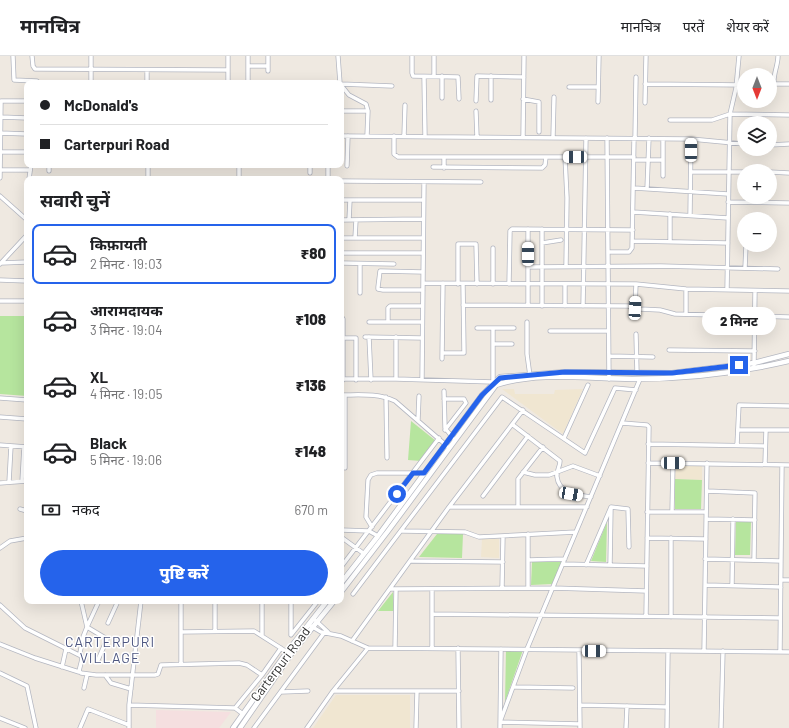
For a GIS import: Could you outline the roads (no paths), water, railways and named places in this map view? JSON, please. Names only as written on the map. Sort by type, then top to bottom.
[{"type":"main road","points":[[344,588],[494,383],[565,372],[672,373],[754,366],[789,354]]},
{"type":"main road","points":[[530,377],[556,376],[609,379],[666,379],[789,361]]},
{"type":"main road","points":[[344,579],[378,536],[424,473],[448,446]]},
{"type":"main road","name":"Carterpuri Road","points":[[316,620],[325,604]]},
{"type":"main road","name":"Carterpuri Road","points":[[240,728],[311,626],[331,604]]},
{"type":"main road","name":"Carterpuri Road","points":[[233,728],[287,652],[311,626]]},
{"type":"street","points":[[13,56],[14,80],[24,80]]},
{"type":"street","points":[[32,56],[33,66],[35,69],[228,70]]},
{"type":"street","points":[[91,56],[91,80]]},
{"type":"street","points":[[228,56],[228,80]]},
{"type":"street","points":[[248,56],[248,80]]},
{"type":"street","points":[[268,56],[268,71]]},
{"type":"street","points":[[338,56],[341,80]]},
{"type":"street","points":[[412,56],[412,75],[424,77],[458,77],[459,99]]},
{"type":"street","points":[[434,56],[434,76]]},
{"type":"street","points":[[523,137],[524,56]]},
{"type":"street","points":[[598,102],[599,56]]},
{"type":"street","points":[[645,103],[646,56]]},
{"type":"street","points":[[727,290],[730,114],[736,85],[739,56]]},
{"type":"street","points":[[777,68],[778,56]]},
{"type":"street","points":[[248,66],[268,66]]},
{"type":"street","points":[[147,70],[147,80]]},
{"type":"street","points":[[442,76],[442,98]]},
{"type":"street","points":[[491,76],[491,100]]},
{"type":"street","points":[[424,77],[425,136]]},
{"type":"street","points":[[476,102],[476,77],[524,77]]},
{"type":"street","points":[[608,252],[629,252],[632,248],[636,77]]},
{"type":"street","points":[[344,84],[392,86]]},
{"type":"street","points":[[645,84],[736,85]]},
{"type":"street","points":[[777,84],[789,84]]},
{"type":"street","points":[[568,87],[598,87]]},
{"type":"street","points":[[344,88],[351,96],[366,104],[368,111],[367,136]]},
{"type":"street","points":[[553,137],[554,97]]},
{"type":"street","points":[[523,99],[539,102],[539,132]]},
{"type":"street","points":[[0,178],[2,152],[0,112],[3,100],[24,101]]},
{"type":"street","points":[[404,136],[405,105]]},
{"type":"street","points":[[344,111],[368,111]]},
{"type":"street","points":[[476,111],[478,137]]},
{"type":"street","points":[[670,120],[712,120],[730,114],[789,115]]},
{"type":"street","points":[[1,117],[24,118]]},
{"type":"street","points":[[1,133],[24,134]]},
{"type":"street","points":[[344,136],[649,138],[691,139],[737,144]]},
{"type":"street","points":[[347,166],[348,136]]},
{"type":"street","points":[[394,136],[396,156],[607,157],[663,160]]},
{"type":"street","points":[[583,306],[586,138]]},
{"type":"street","points":[[607,138],[609,379]]},
{"type":"street","points":[[647,189],[649,138]]},
{"type":"street","points":[[663,139],[663,176]]},
{"type":"street","points":[[690,215],[691,139]]},
{"type":"street","points":[[777,145],[789,144]]},
{"type":"street","points":[[2,152],[24,152]]},
{"type":"street","points":[[444,157],[444,168]]},
{"type":"street","points":[[433,167],[542,168],[545,165],[546,157]]},
{"type":"street","points":[[565,157],[566,266]]},
{"type":"street","points":[[310,168],[310,173]]},
{"type":"street","points":[[0,170],[30,170],[29,176]]},
{"type":"street","points":[[691,172],[737,172]]},
{"type":"street","points":[[777,172],[789,172]]},
{"type":"street","points":[[344,181],[481,182]]},
{"type":"street","points":[[422,380],[424,182]]},
{"type":"street","points":[[634,188],[728,194]]},
{"type":"street","points":[[0,196],[24,217]]},
{"type":"street","points":[[344,200],[423,200]]},
{"type":"street","points":[[349,220],[350,200]]},
{"type":"street","points":[[728,202],[789,203]]},
{"type":"street","points":[[633,212],[728,218]]},
{"type":"street","points":[[670,214],[670,241]]},
{"type":"street","points":[[344,220],[423,219]]},
{"type":"street","points":[[356,220],[356,238]]},
{"type":"street","points":[[528,229],[528,305]]},
{"type":"street","points":[[542,229],[542,306]]},
{"type":"street","points":[[509,284],[510,230],[633,230]]},
{"type":"street","points":[[1,263],[24,238]]},
{"type":"street","points":[[344,238],[423,238]]},
{"type":"street","points":[[542,243],[561,240]]},
{"type":"street","points":[[633,240],[728,243]]},
{"type":"street","points":[[442,353],[464,353],[463,305],[458,244],[476,244],[476,284]]},
{"type":"street","points":[[493,248],[493,284]]},
{"type":"street","points":[[745,268],[746,252]]},
{"type":"street","points":[[344,253],[423,253]]},
{"type":"street","points":[[1,263],[24,262]]},
{"type":"street","points":[[344,263],[394,264]]},
{"type":"street","points":[[360,264],[360,293]]},
{"type":"street","points":[[528,267],[608,266],[778,269]]},
{"type":"street","points":[[422,290],[380,290],[378,287],[380,271],[423,272]]},
{"type":"street","points":[[0,280],[24,281]]},
{"type":"street","points":[[423,283],[583,285],[636,284],[686,289],[789,291]]},
{"type":"street","points":[[442,359],[443,283]]},
{"type":"street","points":[[566,284],[566,306]]},
{"type":"street","points":[[635,308],[636,284]]},
{"type":"street","points":[[686,289],[686,314]]},
{"type":"street","points":[[754,366],[755,291]]},
{"type":"street","points":[[0,301],[24,301]]},
{"type":"street","points":[[463,305],[608,306],[660,310],[670,313],[686,314],[789,317]]},
{"type":"street","points":[[388,322],[388,308],[390,306],[422,306]]},
{"type":"street","points":[[370,322],[422,322]]},
{"type":"street","points":[[527,322],[530,377]]},
{"type":"street","points":[[477,328],[514,328]]},
{"type":"street","points":[[344,380],[396,379],[494,383],[494,328]]},
{"type":"street","points":[[550,330],[608,331]]},
{"type":"street","points":[[636,334],[637,373]]},
{"type":"street","points":[[371,380],[367,337],[422,338]]},
{"type":"street","points":[[396,337],[396,379]]},
{"type":"street","points":[[344,338],[356,338],[356,380]]},
{"type":"street","points":[[493,344],[512,344]]},
{"type":"street","points":[[669,350],[755,351]]},
{"type":"street","points":[[609,356],[652,357]]},
{"type":"street","points":[[500,722],[515,687],[527,649],[640,379]]},
{"type":"street","points":[[564,438],[588,385]]},
{"type":"street","points":[[353,594],[501,398],[504,397],[586,452],[615,388],[636,390]]},
{"type":"street","points":[[444,390],[445,430],[454,438]]},
{"type":"street","points":[[344,395],[367,394],[386,397],[395,401],[448,446]]},
{"type":"street","points":[[418,420],[419,396]]},
{"type":"street","points":[[386,397],[387,458]]},
{"type":"street","points":[[0,398],[24,400]]},
{"type":"street","points":[[444,399],[464,399],[466,403],[445,430]]},
{"type":"street","points":[[738,445],[739,405],[789,406]]},
{"type":"street","points":[[352,641],[449,507],[524,410]]},
{"type":"street","points":[[0,417],[24,419]]},
{"type":"street","points":[[622,423],[648,426],[646,616]]},
{"type":"street","points":[[513,425],[560,461],[557,472],[558,480],[565,490],[571,494],[591,497]]},
{"type":"street","points":[[738,430],[789,430]]},
{"type":"street","points":[[765,464],[766,430]]},
{"type":"street","points":[[483,496],[528,436]]},
{"type":"street","points":[[344,564],[439,438]]},
{"type":"street","points":[[344,442],[345,468]]},
{"type":"street","points":[[648,444],[766,446]]},
{"type":"street","points":[[0,445],[24,447]]},
{"type":"street","points":[[9,482],[11,446]]},
{"type":"street","points":[[518,507],[518,481],[542,447]]},
{"type":"street","points":[[0,482],[22,481],[24,458]]},
{"type":"street","points":[[648,463],[789,465]]},
{"type":"street","points":[[672,512],[673,463]]},
{"type":"street","points":[[704,651],[707,464]]},
{"type":"street","points":[[780,652],[782,465]]},
{"type":"street","points":[[523,472],[542,475],[557,472],[573,466],[600,476]]},
{"type":"street","points":[[378,536],[371,529],[366,517],[368,480],[371,475],[377,473],[424,473]]},
{"type":"street","points":[[707,491],[755,493],[754,560]]},
{"type":"street","points":[[449,507],[587,507]]},
{"type":"street","points":[[611,507],[628,509],[629,547]]},
{"type":"street","points":[[586,565],[611,507]]},
{"type":"street","points":[[610,565],[611,507]]},
{"type":"street","points":[[20,509],[24,510]]},
{"type":"street","points":[[647,512],[706,512]]},
{"type":"street","points":[[706,519],[755,520]]},
{"type":"street","points":[[732,586],[733,519]]},
{"type":"street","points":[[344,530],[371,529]]},
{"type":"street","points":[[402,531],[431,533],[465,532],[479,537],[576,532]]},
{"type":"street","points":[[528,534],[528,588]]},
{"type":"street","points":[[502,588],[503,536]]},
{"type":"street","points":[[647,538],[706,539]]},
{"type":"street","points":[[671,538],[671,617]]},
{"type":"street","points":[[1,546],[10,541],[24,539]]},
{"type":"street","points":[[344,539],[364,553]]},
{"type":"street","points":[[528,560],[565,559]]},
{"type":"street","points":[[705,559],[781,561]]},
{"type":"street","points":[[411,561],[503,562]]},
{"type":"street","points":[[563,564],[647,566]]},
{"type":"street","points":[[781,580],[789,580]]},
{"type":"street","points":[[705,585],[781,587]]},
{"type":"street","points":[[390,589],[553,588],[646,591]]},
{"type":"street","points":[[395,648],[396,589]]},
{"type":"street","points":[[432,589],[432,647]]},
{"type":"street","points":[[82,604],[87,627],[107,639],[98,660]]},
{"type":"street","points":[[79,672],[82,658],[83,637],[98,604]]},
{"type":"street","points":[[108,623],[117,604]]},
{"type":"street","points":[[80,728],[88,709],[129,727],[129,705],[141,604]]},
{"type":"street","points":[[181,604],[181,664]]},
{"type":"street","points":[[215,604],[215,631]]},
{"type":"street","points":[[262,604],[262,635]]},
{"type":"street","points":[[291,604],[291,635]]},
{"type":"street","points":[[291,635],[316,604]]},
{"type":"street","points":[[0,605],[25,628],[81,656]]},
{"type":"street","points":[[432,614],[780,618]]},
{"type":"street","points":[[316,620],[326,633]]},
{"type":"street","points":[[311,626],[368,648],[432,647],[580,651],[789,652]]},
{"type":"street","points":[[181,632],[254,631],[287,652]]},
{"type":"street","points":[[254,728],[326,633]]},
{"type":"street","points":[[291,635],[297,640]]},
{"type":"street","points":[[0,644],[62,667],[87,674],[155,675],[158,674],[160,665],[239,663],[246,665],[262,675]]},
{"type":"street","points":[[235,708],[262,675],[281,648]]},
{"type":"street","points":[[307,728],[333,691],[368,648]]},
{"type":"street","points":[[458,648],[459,728]]},
{"type":"street","points":[[62,667],[66,649]]},
{"type":"street","points":[[500,728],[501,649]]},
{"type":"street","points":[[500,722],[580,726],[580,651]]},
{"type":"street","points":[[721,728],[723,651]]},
{"type":"street","points":[[667,728],[668,652]]},
{"type":"street","points":[[0,673],[27,686],[36,728]]},
{"type":"street","points":[[84,688],[87,674]]},
{"type":"street","points":[[105,675],[111,683],[131,689]]},
{"type":"street","points":[[515,687],[573,688]]},
{"type":"street","points":[[281,692],[308,691]]},
{"type":"street","points":[[333,691],[459,691]]},
{"type":"street","points":[[416,728],[417,691]]},
{"type":"street","points":[[129,705],[235,708],[243,714]]},
{"type":"street","points":[[580,705],[667,707]]},
{"type":"street","points":[[626,706],[626,728]]},
{"type":"street","points":[[0,718],[25,728]]},
{"type":"street","points":[[542,723],[542,728]]},
{"type":"district","name":"CARTERPURI VILLAGE","points":[[110,650]]}]
